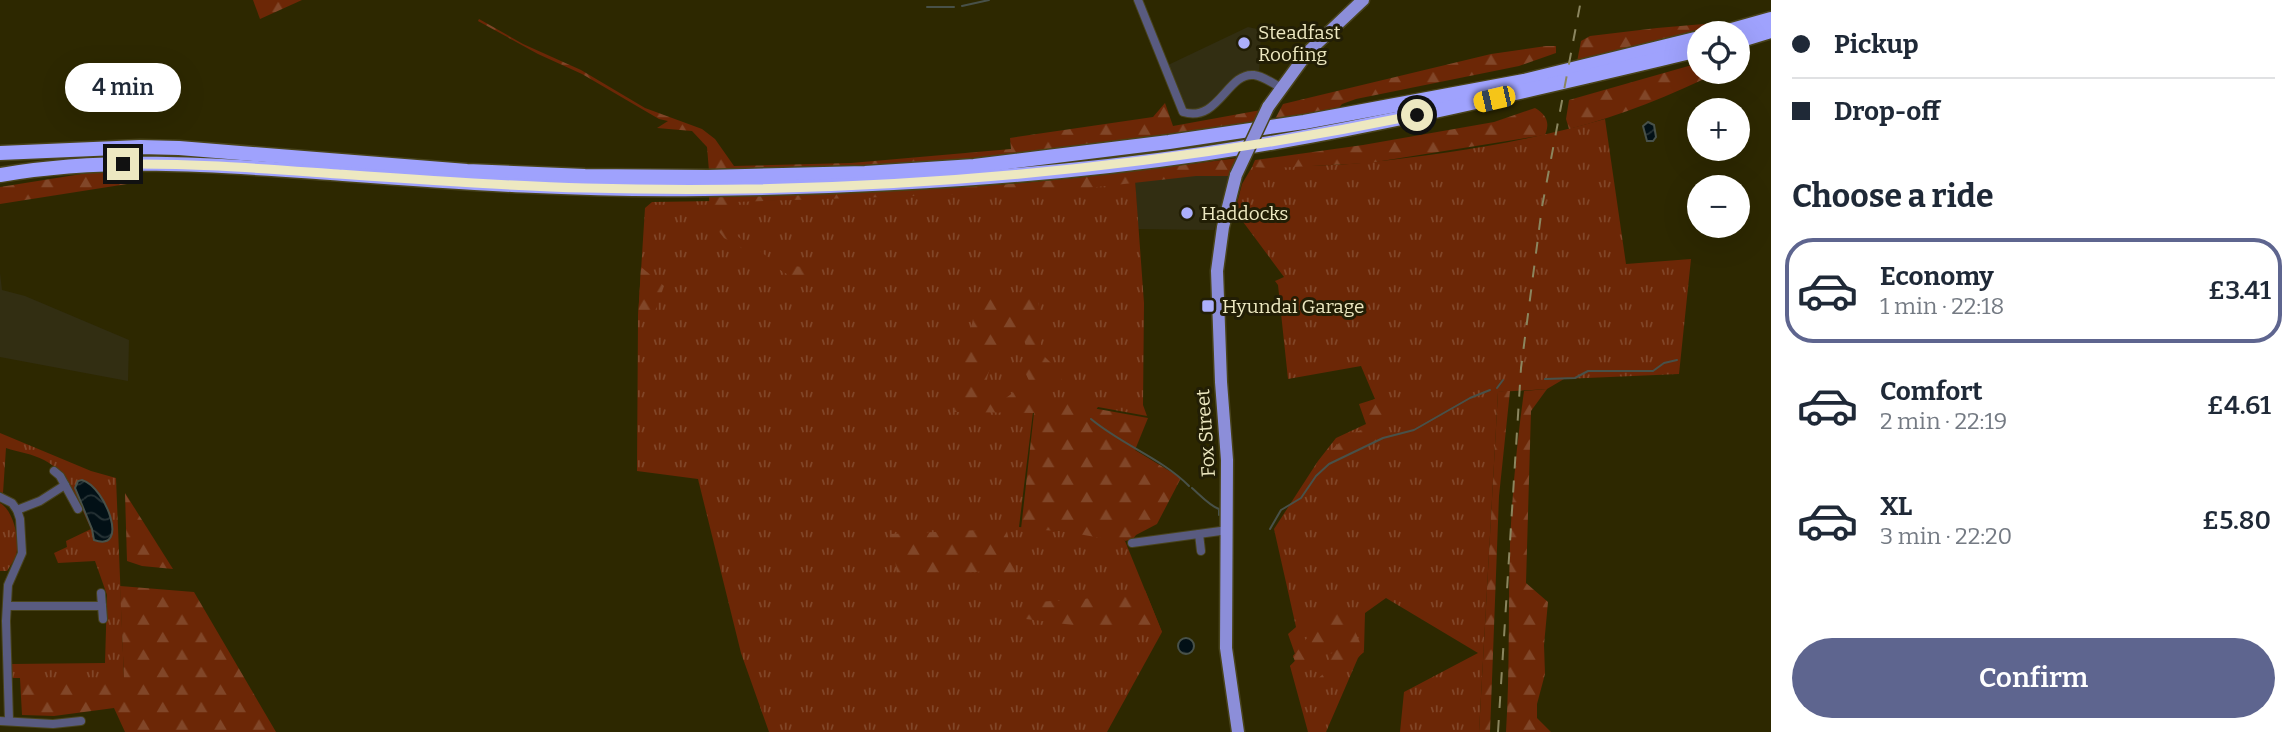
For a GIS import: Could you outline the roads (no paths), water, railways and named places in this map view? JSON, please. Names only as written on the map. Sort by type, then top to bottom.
[{"type":"highway","points":[[1750,25],[1771,19]]},
{"type":"highway","points":[[1750,38],[1771,32]]},
{"type":"highway","points":[[0,156],[42,150],[140,147],[217,150],[467,171],[586,176],[787,175],[974,166],[1304,122],[1524,81],[1687,41]]},
{"type":"highway","points":[[0,178],[32,170],[96,164],[224,166],[444,181],[639,189],[865,184],[976,178],[1075,170],[1188,156],[1311,136],[1471,104],[1687,53]]},
{"type":"main road","name":"Fox Street","points":[[1238,732],[1226,649],[1222,531],[1227,460],[1217,271],[1224,218],[1236,175],[1252,137],[1280,87],[1318,41],[1363,0]]},
{"type":"street","points":[[1138,0],[1183,112],[1194,113],[1211,108],[1242,77],[1250,74],[1259,75],[1280,87]]},
{"type":"street","points":[[54,471],[78,509]]},
{"type":"street","points":[[17,510],[40,501],[65,485]]},
{"type":"street","points":[[0,497],[12,503],[20,519],[22,553],[8,575],[7,606],[3,621],[7,721],[15,732]]},
{"type":"street","points":[[1132,543],[1222,531]]},
{"type":"street","points":[[1199,534],[1201,551]]},
{"type":"street","points":[[101,593],[103,619]]},
{"type":"street","points":[[7,606],[102,606]]},
{"type":"street","points":[[7,721],[69,728],[81,720]]},
{"type":"water","points":[[1648,122],[1654,125],[1656,137],[1653,141],[1647,141],[1643,126]]},
{"type":"water","points":[[82,480],[91,485],[106,505],[112,529],[111,537],[105,541],[94,540],[75,488],[78,481]]},
{"type":"water","points":[[1183,638],[1189,638],[1194,646],[1192,652],[1183,654],[1178,649],[1178,643]]},
{"type":"waterway","points":[[962,6],[989,0]]},
{"type":"waterway","points":[[927,7],[954,7]]},
{"type":"waterway","points":[[1545,379],[1575,378],[1588,371],[1653,371],[1664,363],[1677,360]]},
{"type":"waterway","points":[[1497,388],[1503,380]]},
{"type":"waterway","points":[[1270,529],[1281,510],[1301,498],[1316,476],[1329,464],[1383,438],[1414,430],[1470,398],[1490,390]]},
{"type":"waterway","points":[[1091,419],[1166,467],[1189,486]]},
{"type":"waterway","points":[[1192,488],[1219,509],[1219,515]]},
{"type":"railway","points":[[1498,732],[1521,368],[1542,207],[1581,0]]},
{"type":"place","name":"Steadfast Roofing","points":[[1244,43]]},
{"type":"place","name":"Haddocks","points":[[1187,213]]},
{"type":"place","name":"Hyundai Garage","points":[[1208,306]]}]
